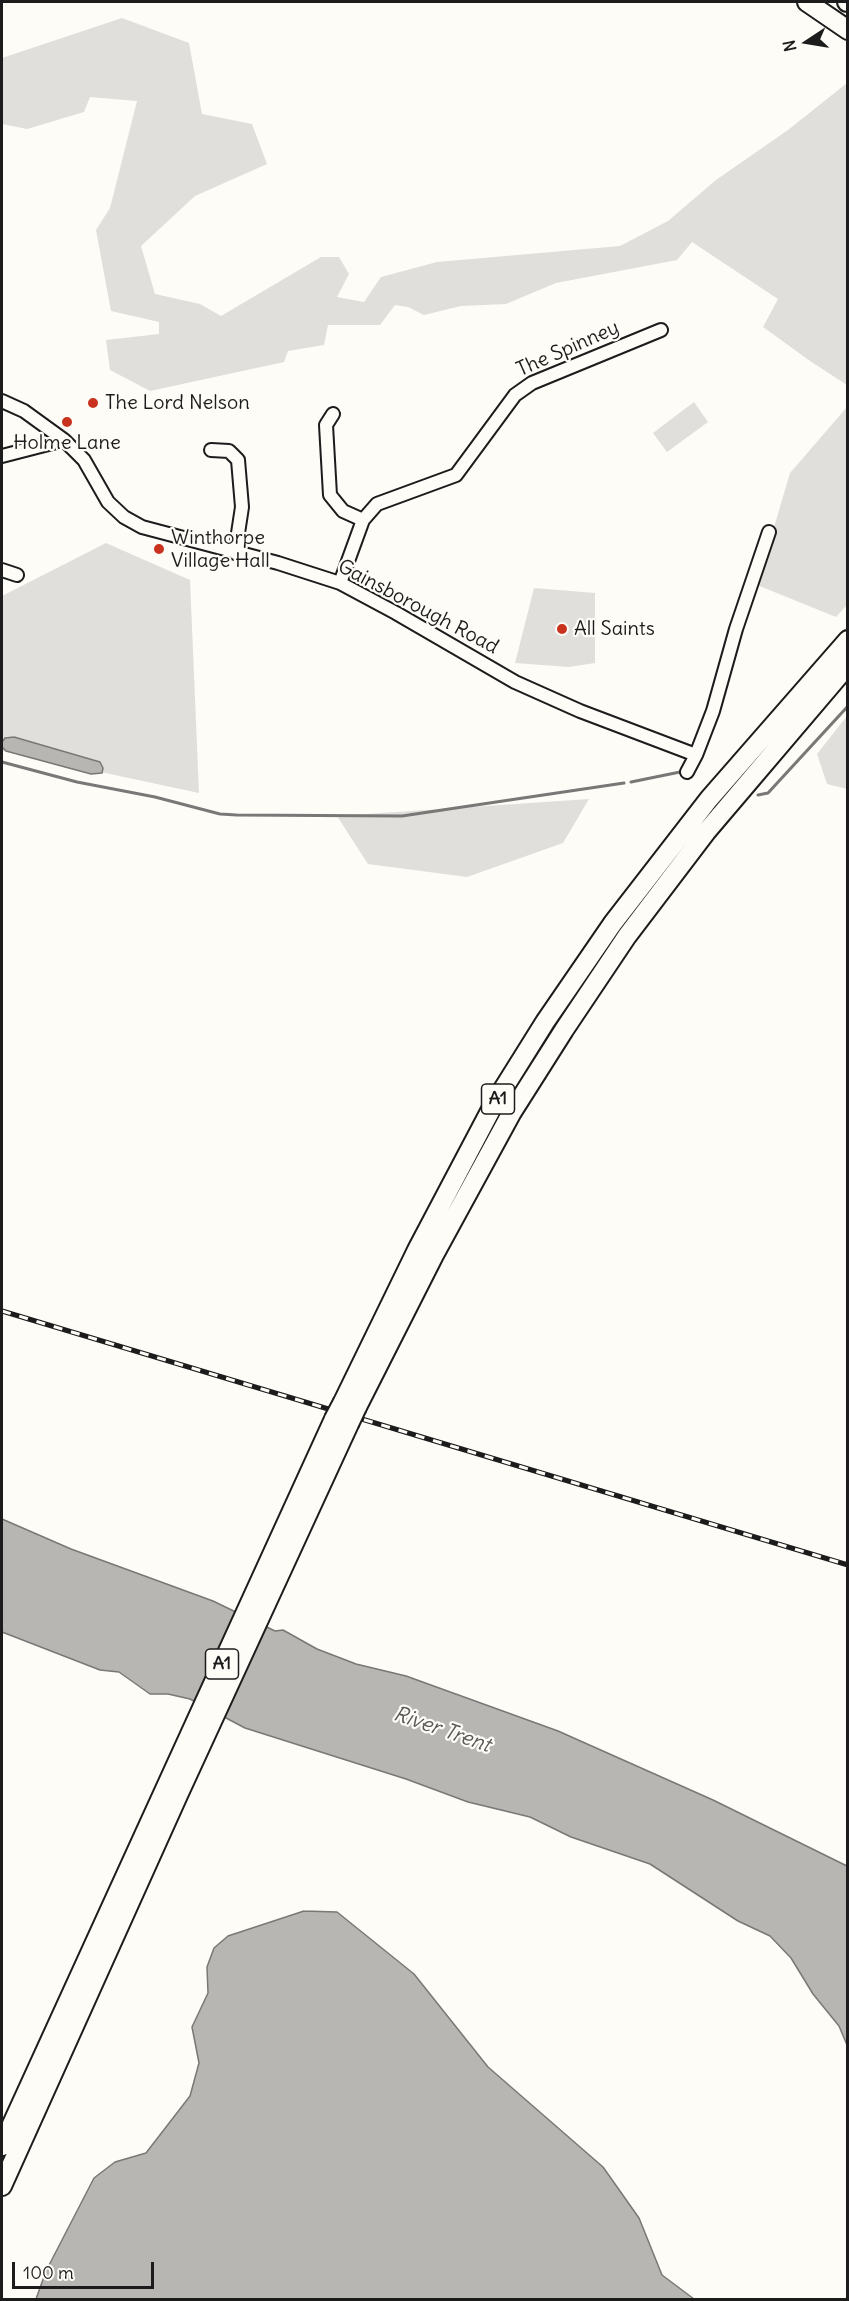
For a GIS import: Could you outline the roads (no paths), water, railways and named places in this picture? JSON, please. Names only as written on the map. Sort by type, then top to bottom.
[{"type":"highway","points":[[807,2],[848,30]]},
{"type":"highway","name":"A1","points":[[2,2186],[21,2121],[350,1404],[512,1112],[699,826],[848,640]]},
{"type":"highway","name":"A1","points":[[716,805],[848,665]]},
{"type":"highway","name":"A1","points":[[2,2146],[21,2121]]},
{"type":"street","name":"The Spinney","points":[[340,584],[363,520],[377,504],[456,475],[514,395],[532,383],[662,330]]},
{"type":"street","name":"Gainsborough Road","points":[[2,401],[24,411],[64,440],[84,460],[108,502],[124,517],[142,527],[278,564],[340,584],[396,613],[514,682],[580,711],[696,755]]},
{"type":"street","points":[[333,414],[326,425],[330,495],[343,512],[363,520]]},
{"type":"street","points":[[2,456],[64,440]]},
{"type":"street","points":[[211,450],[229,451],[238,460],[242,507],[235,554]]},
{"type":"street","points":[[687,772],[714,711],[736,629],[769,532]]},
{"type":"street","points":[[2,570],[17,575]]},
{"type":"water","points":[[14,737],[100,762],[103,768],[102,773],[91,774],[6,751],[2,747],[2,742],[5,738]]},
{"type":"water","name":"River Trent","points":[[2,1519],[71,1549],[213,1601],[275,1631],[283,1630],[317,1649],[356,1664],[406,1676],[558,1731],[713,1800],[847,1866],[847,2045],[839,2026],[813,1994],[791,1958],[770,1936],[738,1921],[650,1864],[571,1837],[530,1817],[468,1802],[406,1779],[245,1728],[190,1699],[168,1694],[150,1694],[119,1672],[100,1670],[2,1632]]},
{"type":"water","points":[[304,1911],[337,1912],[414,1974],[488,2067],[603,2167],[639,2218],[662,2275],[694,2299],[36,2299],[46,2271],[94,2178],[115,2162],[146,2153],[190,2096],[199,2063],[192,2027],[208,1993],[207,1967],[214,1948],[228,1936]]},
{"type":"waterway","points":[[758,795],[768,793],[848,706]]},
{"type":"waterway","points":[[2,762],[77,782],[155,797],[220,814],[237,815],[402,816],[624,783]]},
{"type":"waterway","points":[[631,782],[680,772]]},
{"type":"railway","points":[[2,1311],[848,1565]]},
{"type":"place","name":"The Lord Nelson","points":[[93,403]]},
{"type":"place","name":"Holme Lane","points":[[67,422]]},
{"type":"place","name":"Winthorpe Village Hall","points":[[159,549]]},
{"type":"place","name":"All Saints","points":[[562,629]]}]
